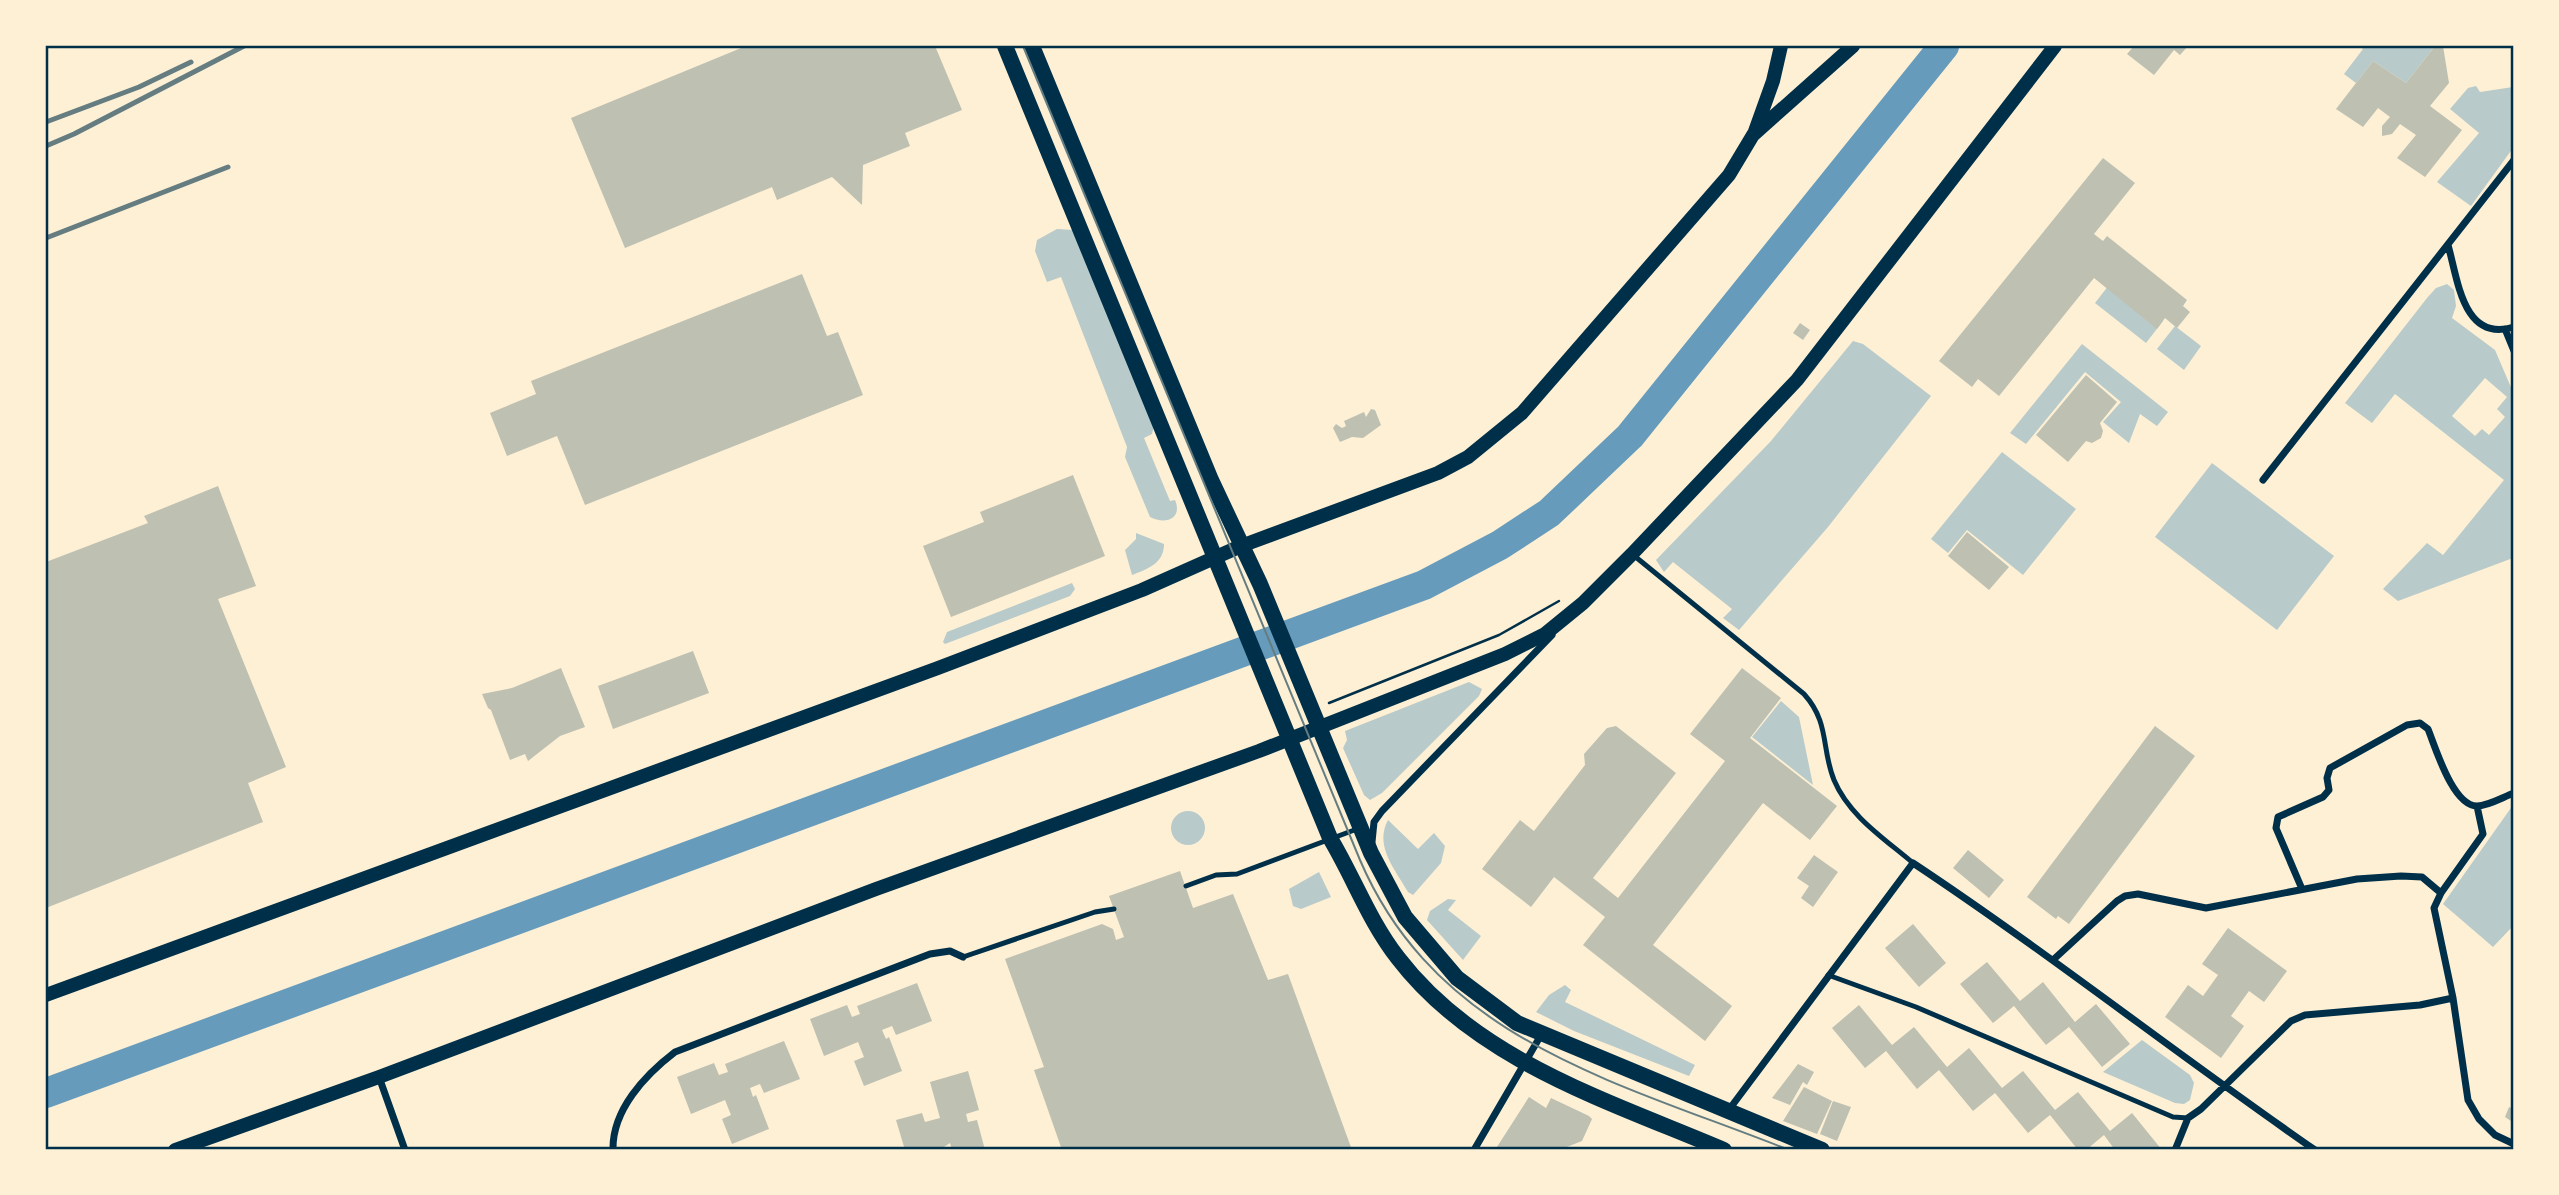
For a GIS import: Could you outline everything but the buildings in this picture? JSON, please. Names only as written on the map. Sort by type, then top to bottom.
[{"type":"main road","points":[[1005,46],[1288,739],[1330,838],[1376,926],[1417,981],[1473,1030],[1525,1063],[1724,1150]]},
{"type":"main road","points":[[1032,46],[1211,480],[1260,584],[1360,828],[1405,916],[1457,978],[1517,1023],[1822,1150]]},
{"type":"main road","points":[[46,995],[938,668],[1142,590],[1241,546],[1438,473],[1496,436],[1522,413],[1729,176],[1753,135],[1773,81],[1781,46]]},
{"type":"main road","points":[[1753,135],[1853,46]]},
{"type":"main road","points":[[175,1150],[379,1077],[876,889],[1259,751],[1505,654],[1545,634],[1583,603],[1632,554],[1797,380],[2055,46]]},
{"type":"street","points":[[2263,480],[2514,160]]},
{"type":"street","points":[[2448,245],[2469,314],[2482,327],[2509,328],[2514,351]]},
{"type":"street","points":[[1371,853],[1374,822],[1382,811],[1583,603]]},
{"type":"street","points":[[2302,889],[2276,828],[2278,817],[2323,797],[2329,790],[2327,778],[2330,768],[2407,725],[2420,723],[2428,729],[2455,791],[2464,803],[2477,806],[2514,793]]},
{"type":"street","points":[[2477,806],[2483,834],[2441,893],[2434,908],[2453,998],[2468,1100],[2479,1119],[2495,1135],[2514,1144]]},
{"type":"street","points":[[1727,1111],[1913,863],[2053,960],[2223,1087],[2315,1150]]},
{"type":"street","points":[[2053,960],[2117,901],[2129,895],[2206,908],[2302,889],[2401,876],[2422,877],[2441,893]]},
{"type":"street","points":[[613,1150],[616,1120],[653,1069],[675,1052],[930,954],[950,951],[963,957]]},
{"type":"street","points":[[2175,1150],[2188,1118],[2296,1018],[2420,1005],[2453,998]]},
{"type":"street","points":[[1474,1150],[1541,1035]]},
{"type":"street","points":[[379,1077],[405,1150]]},
{"type":"lane","points":[[1632,554],[1804,694],[1818,713],[1831,773],[1841,794],[1861,819],[1913,863]]},
{"type":"lane","points":[[1186,886],[1216,876],[1237,874],[1360,828]]},
{"type":"lane","points":[[963,957],[1095,912],[1114,909]]},
{"type":"lane","points":[[1828,975],[1916,1007],[2174,1117],[2188,1118]]},
{"type":"path","points":[[1329,703],[1499,635],[1565,597]]},
{"type":"shaded area","points":[[2359,46],[2435,46],[2406,83],[2373,61],[2356,83],[2344,74],[2363,49]]},
{"type":"shaded area","points":[[2476,86],[2480,92],[2513,87],[2513,148],[2471,206],[2437,182],[2479,133],[2450,109],[2468,88]]},
{"type":"shaded area","points":[[1057,229],[1073,230],[1154,426],[1152,434],[1144,438],[1170,501],[1175,500],[1177,512],[1171,519],[1150,517],[1125,457],[1127,447],[1061,277],[1047,282],[1035,251],[1037,240]]},
{"type":"shaded area","points":[[2112,281],[2163,321],[2146,343],[2095,303]]},
{"type":"shaded area","points":[[2447,284],[2454,290],[2456,306],[2452,318],[2495,350],[2513,392],[2513,558],[2398,601],[2383,589],[2427,543],[2443,555],[2504,480],[2395,394],[2372,423],[2345,403],[2436,288]],"holes":[[[2485,378],[2507,397],[2497,409],[2505,417],[2489,435],[2482,429],[2475,436],[2452,416]]]},
{"type":"shaded area","points":[[2175,326],[2201,346],[2184,370],[2157,349]]},
{"type":"shaded area","points":[[1853,341],[1863,344],[1931,396],[1828,527],[1739,630],[1723,618],[1732,609],[1673,562],[1664,572],[1656,560],[1771,441]]},
{"type":"shaded area","points":[[2082,344],[2168,412],[2157,426],[2140,414],[2129,443],[2103,422],[2121,402],[2085,372],[2026,444],[2010,433]]},
{"type":"shaded area","points":[[2002,452],[2076,509],[2023,575],[1967,530],[1948,553],[1931,539]]},
{"type":"shaded area","points":[[2212,463],[2334,556],[2277,630],[2155,537]]},
{"type":"shaded area","points":[[1136,533],[1164,544],[1158,561],[1132,575],[1125,550],[1136,539]]},
{"type":"shaded area","points":[[1072,583],[1075,589],[1070,596],[945,644],[943,642],[947,632]]},
{"type":"shaded area","points":[[1469,682],[1482,689],[1479,696],[1382,793],[1370,800],[1364,795],[1343,748],[1347,740],[1345,731]]},
{"type":"shaded area","points":[[1781,701],[1799,717],[1813,785],[1752,737]]},
{"type":"shaded area","points":[[2513,805],[2513,926],[2493,947],[2443,904]]},
{"type":"shaded area","points":[[1188,811],[1200,816],[1205,828],[1200,840],[1188,845],[1176,840],[1171,828],[1176,816]]},
{"type":"shaded area","points":[[1388,820],[1418,849],[1434,833],[1445,846],[1441,863],[1413,895],[1397,875],[1385,848],[1383,839]]},
{"type":"shaded area","points":[[1319,872],[1331,897],[1301,909],[1293,906],[1289,889]]},
{"type":"shaded area","points":[[1448,899],[1456,900],[1448,910],[1481,936],[1463,960],[1427,920],[1430,911]]},
{"type":"shaded area","points":[[1565,985],[1571,990],[1565,1002],[1695,1065],[1689,1076],[1574,1031],[1536,1012],[1549,995]]},
{"type":"shaded area","points":[[2142,1040],[2190,1075],[2194,1083],[2190,1100],[2184,1104],[2175,1103],[2103,1072]]},
{"type":"waterway","points":[[46,1093],[1424,585],[1500,545],[1549,513],[1630,436],[1944,46]]},
{"type":"tram line","points":[[1023,46],[1360,860],[1394,922],[1436,973],[1486,1014],[1541,1048],[1600,1077],[1789,1150]]},
{"type":"railway","points":[[46,146],[244,46]]},
{"type":"railway","points":[[46,122],[139,87],[191,62]]},
{"type":"railway","points":[[46,238],[228,167]]}]
